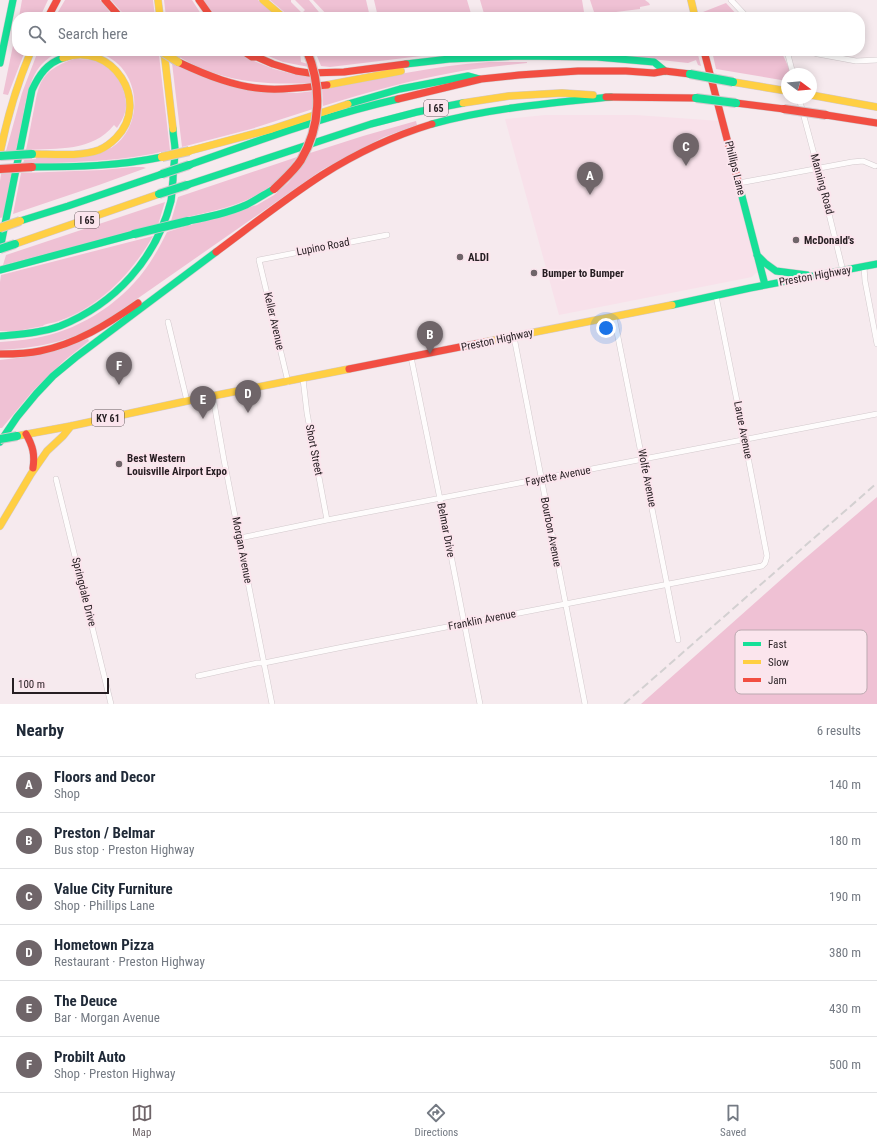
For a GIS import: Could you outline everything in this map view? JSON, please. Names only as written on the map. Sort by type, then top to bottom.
[{"type":"main road","points":[[0,63],[13,0]]},
{"type":"main road","points":[[50,12],[56,0]]},
{"type":"main road","points":[[105,0],[116,12]]},
{"type":"main road","points":[[158,0],[159,12]]},
{"type":"main road","points":[[195,0],[203,12]]},
{"type":"main road","points":[[199,0],[207,12]]},
{"type":"main road","points":[[263,0],[277,12]]},
{"type":"main road","points":[[691,0],[694,12]]},
{"type":"main road","points":[[29,56],[21,74],[7,119],[0,155],[84,154],[105,148],[119,136],[129,115],[130,98],[125,83],[116,69],[104,60],[92,56]]},
{"type":"main road","points":[[0,249],[32,90],[42,72],[52,63],[67,56]]},
{"type":"main road","points":[[0,336],[27,334],[50,329],[72,321],[88,312],[121,288],[137,271],[151,251],[166,220],[171,200],[175,148],[165,56]]},
{"type":"main road","points":[[169,56],[178,62],[228,82],[268,89],[333,84],[403,70],[412,63]]},
{"type":"main road","points":[[252,56],[284,68],[309,72],[344,72],[461,58],[508,56],[577,56],[654,62],[665,71]]},
{"type":"main road","points":[[0,270],[134,234],[211,216],[241,207],[274,189],[292,171],[301,159],[315,121],[318,92],[309,56]]},
{"type":"main road","name":"Phillips Lane","points":[[705,56],[765,285]]},
{"type":"main road","name":"I 65","points":[[0,228],[286,131],[379,103],[481,79],[578,71],[665,71],[781,90]]},
{"type":"main road","points":[[0,169],[110,166],[143,162],[272,129],[348,104],[400,90],[468,76],[481,79]]},
{"type":"main road","name":"I 65","points":[[0,249],[159,194],[371,124],[458,104],[509,96],[572,93],[611,97],[696,98],[877,123]]},
{"type":"main road","points":[[817,96],[877,107]]},
{"type":"main road","points":[[0,440],[17,416],[51,379],[76,357],[322,175],[354,157],[408,132],[454,118],[502,108],[611,97]]},
{"type":"main road","points":[[757,255],[776,271],[813,276]]},
{"type":"main road","name":"Preston Highway","points":[[0,440],[187,401],[614,317],[765,285],[877,264]]},
{"type":"main road","points":[[0,354],[28,354],[50,349],[78,339],[117,318],[169,281],[199,266]]},
{"type":"main road","points":[[0,526],[31,474],[47,451],[71,426]]},
{"type":"main road","points":[[26,434],[32,444],[35,458],[31,474]]},
{"type":"street","points":[[731,0],[742,12]]},
{"type":"street","points":[[788,56],[791,68]]},
{"type":"street","points":[[829,56],[856,61],[877,60]]},
{"type":"street","name":"Manning Road","points":[[801,104],[843,271]]},
{"type":"street","points":[[739,184],[862,161],[875,166]]},
{"type":"street","name":"Lupino Road","points":[[259,260],[387,235]]},
{"type":"street","name":"Keller Avenue","points":[[259,260],[288,382]]},
{"type":"street","points":[[864,267],[865,281],[877,344]]},
{"type":"street","name":"Larue Avenue","points":[[716,296],[767,556],[765,563]]},
{"type":"street","name":"Wolfe Avenue","points":[[614,317],[678,640]]},
{"type":"street","points":[[168,322],[187,401]]},
{"type":"street","name":"Bourbon Avenue","points":[[514,337],[585,704]]},
{"type":"street","name":"Belmar Drive","points":[[411,357],[480,704]]},
{"type":"street","name":"Short Street","points":[[303,379],[307,413],[327,520]]},
{"type":"street","name":"Morgan Avenue","points":[[213,396],[224,460],[272,704]]},
{"type":"street","name":"Fayette Avenue","points":[[240,538],[877,414]]},
{"type":"street","name":"Springdale Drive","points":[[56,479],[112,704]]},
{"type":"street","name":"Franklin Avenue","points":[[198,676],[257,663],[264,663],[759,567],[765,563]]},
{"type":"shaded area","points":[[22,0],[48,0],[42,12],[20,12]]},
{"type":"shaded area","points":[[65,0],[100,0],[110,12],[58,12]]},
{"type":"shaded area","points":[[111,0],[153,0],[154,12],[122,12]]},
{"type":"shaded area","points":[[164,0],[192,0],[200,12],[165,12]]},
{"type":"shaded area","points":[[203,0],[258,0],[273,12],[211,12]]},
{"type":"shaded area","points":[[270,0],[291,0],[291,2],[301,12],[284,12]]},
{"type":"shaded area","points":[[295,0],[309,0],[319,12],[303,12],[305,10]]},
{"type":"shaded area","points":[[313,0],[366,0],[369,12],[324,12]]},
{"type":"shaded area","points":[[374,0],[467,0],[471,12],[377,12]]},
{"type":"shaded area","points":[[480,0],[582,0],[584,12],[484,12]]},
{"type":"shaded area","points":[[590,0],[645,0],[650,5],[640,7],[640,9],[616,12],[594,12]]},
{"type":"shaded area","points":[[726,3],[734,12],[703,12]]},
{"type":"shaded area","points":[[12,50],[12,56],[23,56],[8,95],[3,94]]},
{"type":"shaded area","points":[[36,56],[52,56],[39,67],[31,82],[16,150],[6,151],[22,93]]},
{"type":"shaded area","points":[[105,56],[159,56],[170,150],[116,159],[23,164],[24,160],[111,148],[120,141],[127,132],[132,121],[134,99],[132,87],[128,77],[118,64]]},
{"type":"shaded area","points":[[179,56],[246,56],[274,69],[311,77],[312,83],[282,84],[252,82],[223,76],[191,63]]},
{"type":"shaded area","points":[[268,56],[300,56],[301,62],[308,64],[309,67],[283,62]]},
{"type":"shaded area","points":[[317,56],[421,56],[330,67],[321,66]]},
{"type":"shaded area","points":[[624,56],[698,56],[701,66],[698,65],[696,60],[688,63]]},
{"type":"shaded area","points":[[713,56],[783,56],[789,68],[781,68],[781,80],[716,69]]},
{"type":"shaded area","points":[[74,59],[93,60],[106,66],[117,77],[124,90],[126,105],[122,120],[117,128],[114,125],[105,134],[85,144],[74,147],[26,150],[39,86],[46,75],[53,69]]},
{"type":"shaded area","points":[[489,62],[527,63],[435,76],[355,96],[323,106],[322,89],[426,69]]},
{"type":"shaded area","points":[[172,63],[281,92],[297,93],[313,91],[313,109],[251,129],[182,147]]},
{"type":"shaded area","points":[[545,115],[636,115],[720,121],[758,273],[752,277],[559,315],[505,119]]},
{"type":"shaded area","points":[[416,121],[417,125],[384,137],[322,170],[101,324],[65,340],[26,348],[0,350],[0,342],[25,340],[49,335],[65,330],[95,315],[109,306],[134,283],[145,270],[167,232],[257,205],[274,195],[288,183],[310,153]]},
{"type":"shaded area","points":[[297,157],[274,183],[255,196],[232,206],[171,221],[178,197]]},
{"type":"shaded area","points":[[133,167],[146,168],[13,214],[21,173],[102,170]]},
{"type":"shaded area","points":[[13,173],[4,217],[0,218],[1,174]]},
{"type":"shaded area","points":[[165,202],[158,225],[3,265],[6,255]]},
{"type":"shaded area","points":[[153,236],[145,250],[125,275],[114,287],[88,307],[74,315],[43,326],[17,331],[0,331],[1,275]]},
{"type":"shaded area","points":[[88,339],[89,341],[65,360],[32,392],[2,428],[0,428],[0,360],[25,357]]},
{"type":"shaded area","points":[[877,497],[877,704],[641,704],[802,561]]},
{"type":"railway","points":[[624,704],[877,483]]},
{"type":"traffic: fast","points":[[0,63],[13,0]]},
{"type":"traffic: fast","points":[[406,64],[449,59],[520,56],[597,57],[654,62],[665,71]]},
{"type":"traffic: fast","points":[[0,249],[32,90],[44,70],[52,63],[63,58]]},
{"type":"traffic: fast","points":[[690,74],[733,82]]},
{"type":"traffic: fast","points":[[348,104],[400,89],[468,76],[479,79]]},
{"type":"traffic: fast","points":[[432,124],[454,118],[499,110],[611,97]]},
{"type":"traffic: fast","points":[[696,98],[736,103]]},
{"type":"traffic: fast","points":[[189,165],[319,121],[371,105],[398,99]]},
{"type":"traffic: fast","points":[[187,185],[371,124],[417,112],[463,103]]},
{"type":"traffic: fast","points":[[0,336],[38,332],[60,326],[80,317],[115,292],[130,277],[144,260],[155,242],[171,201],[175,154],[173,129]]},
{"type":"traffic: fast","points":[[0,156],[32,154]]},
{"type":"traffic: fast","points":[[32,167],[97,165],[162,157]]},
{"type":"traffic: fast","points":[[162,174],[189,165]]},
{"type":"traffic: fast","points":[[20,221],[162,174]]},
{"type":"traffic: fast","points":[[738,181],[765,285]]},
{"type":"traffic: fast","points":[[159,194],[187,185]]},
{"type":"traffic: fast","points":[[188,221],[239,208],[274,189]]},
{"type":"traffic: fast","points":[[134,234],[188,221]]},
{"type":"traffic: fast","points":[[0,270],[134,234]]},
{"type":"traffic: fast","points":[[0,249],[15,244]]},
{"type":"traffic: fast","points":[[0,442],[17,417],[53,376],[216,252]]},
{"type":"traffic: fast","points":[[757,255],[776,271],[807,275]]},
{"type":"traffic: fast","points":[[672,305],[750,288],[877,264]]},
{"type":"traffic: fast","points":[[0,439],[17,436]]},
{"type":"traffic: slow","points":[[158,0],[159,12]]},
{"type":"traffic: slow","points":[[263,0],[277,12]]},
{"type":"traffic: slow","points":[[691,0],[694,12]]},
{"type":"traffic: slow","points":[[0,153],[13,101],[29,56]]},
{"type":"traffic: slow","points":[[63,58],[75,56]]},
{"type":"traffic: slow","points":[[32,154],[83,154],[99,150],[104,148],[116,138],[126,123],[130,108],[128,92],[121,78],[111,66],[97,58],[86,56]]},
{"type":"traffic: slow","points":[[165,56],[173,129]]},
{"type":"traffic: slow","points":[[169,56],[178,62]]},
{"type":"traffic: slow","points":[[327,85],[401,71]]},
{"type":"traffic: slow","points":[[733,82],[781,90]]},
{"type":"traffic: slow","points":[[463,103],[509,96],[562,93],[593,95]]},
{"type":"traffic: slow","points":[[817,96],[877,107]]},
{"type":"traffic: slow","points":[[189,151],[272,129],[348,104]]},
{"type":"traffic: slow","points":[[162,157],[189,151]]},
{"type":"traffic: slow","points":[[15,244],[159,194]]},
{"type":"traffic: slow","points":[[0,228],[20,221]]},
{"type":"traffic: slow","points":[[485,342],[672,305]]},
{"type":"traffic: slow","points":[[17,436],[349,369]]},
{"type":"traffic: slow","points":[[0,526],[31,474],[47,451],[71,426]]},
{"type":"traffic: jam","points":[[51,12],[57,0]]},
{"type":"traffic: jam","points":[[105,0],[116,12]]},
{"type":"traffic: jam","points":[[199,0],[207,12]]},
{"type":"traffic: jam","points":[[250,56],[296,71],[309,73],[344,72],[406,64]]},
{"type":"traffic: jam","points":[[274,189],[292,172],[301,160],[308,147],[316,120],[317,92],[309,56]]},
{"type":"traffic: jam","points":[[705,56],[738,181]]},
{"type":"traffic: jam","points":[[178,62],[222,80],[256,88],[283,89],[327,85]]},
{"type":"traffic: jam","points":[[398,99],[481,79],[519,75],[578,71],[626,71],[654,73],[665,71],[690,74]]},
{"type":"traffic: jam","points":[[606,97],[696,98]]},
{"type":"traffic: jam","points":[[736,103],[784,109]]},
{"type":"traffic: jam","points":[[784,109],[826,115]]},
{"type":"traffic: jam","points":[[826,115],[877,123]]},
{"type":"traffic: jam","points":[[216,252],[268,213],[335,167],[389,140],[432,124]]},
{"type":"traffic: jam","points":[[0,169],[32,167]]},
{"type":"traffic: jam","points":[[0,354],[35,352],[66,344],[103,326],[138,303]]},
{"type":"traffic: jam","points":[[349,369],[485,342]]},
{"type":"traffic: jam","points":[[26,434],[33,451],[33,468]]},
{"type":"place","name":"Value City Furniture","points":[[686,166]]},
{"type":"place","name":"Floors and Decor","points":[[590,195]]},
{"type":"place","name":"McDonald's","points":[[796,240]]},
{"type":"place","name":"ALDI","points":[[460,257]]},
{"type":"place","name":"Bumper to Bumper","points":[[534,273]]},
{"type":"place","name":"Preston / Belmar","points":[[430,354]]},
{"type":"place","name":"Probilt Auto","points":[[119,385]]},
{"type":"place","name":"Hometown Pizza","points":[[248,413]]},
{"type":"place","name":"The Deuce","points":[[203,419]]},
{"type":"place","name":"Best Western Louisville Airport Expo","points":[[119,464]]}]
